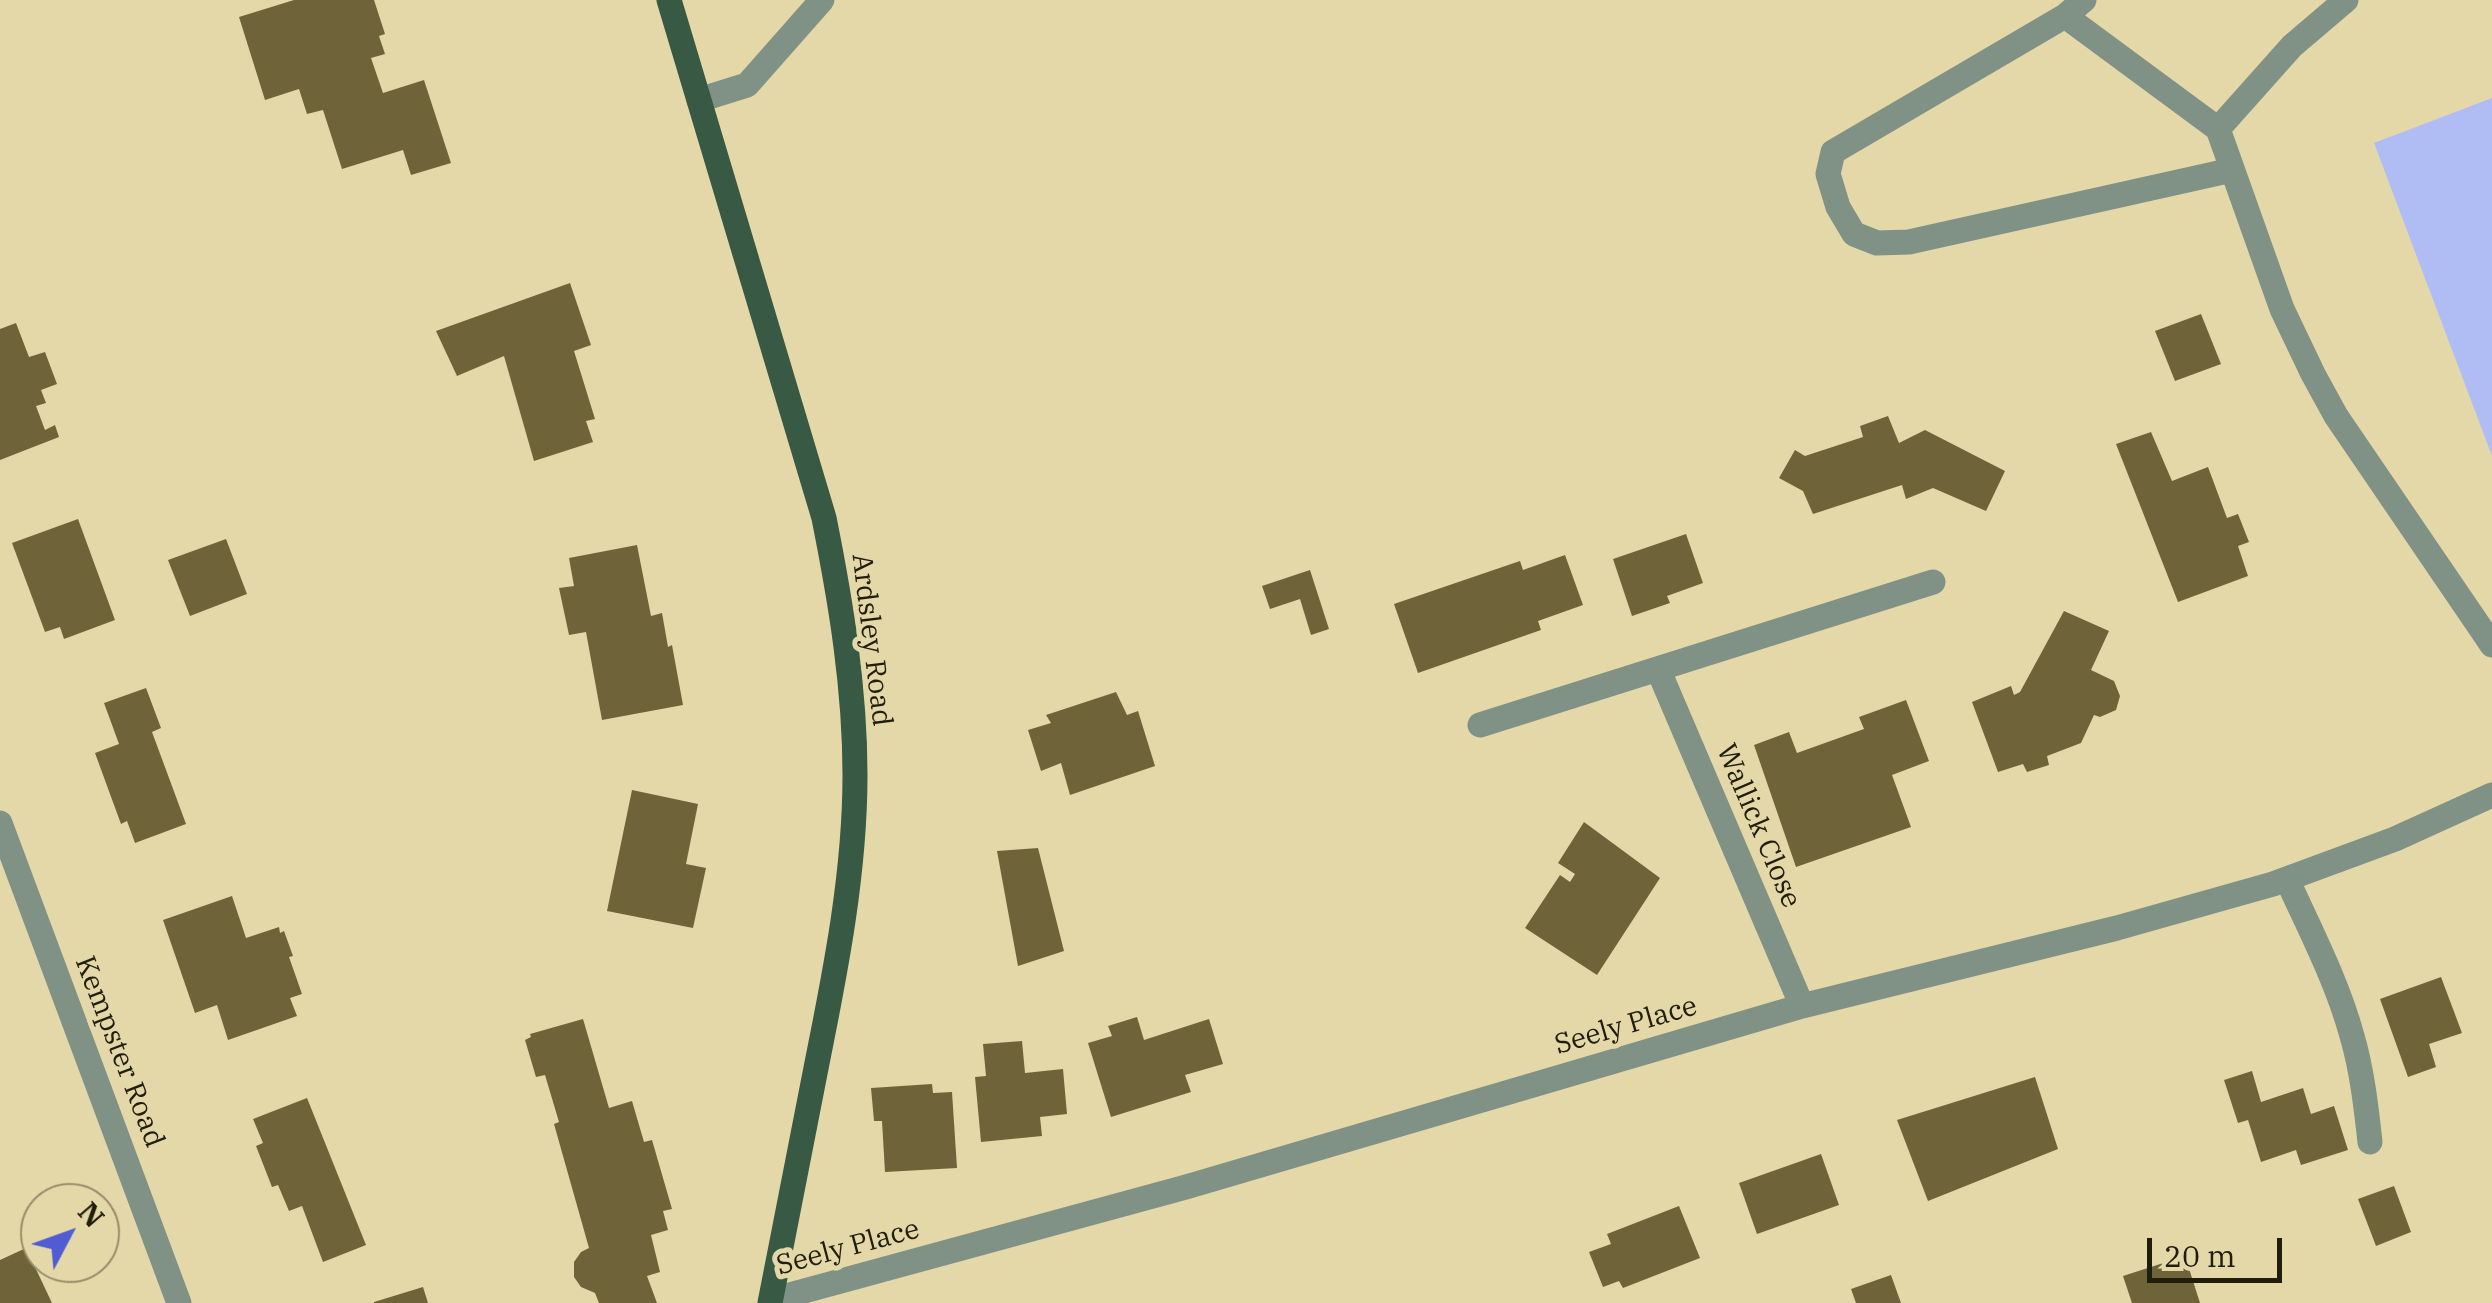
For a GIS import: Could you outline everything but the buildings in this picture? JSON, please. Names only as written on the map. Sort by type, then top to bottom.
[{"type":"main road","name":"Ardsley Road","points":[[669,0],[824,518],[840,601],[853,716],[853,833],[844,906],[771,1302]]},
{"type":"street","points":[[699,100],[747,85],[822,0]]},
{"type":"street","points":[[2218,129],[2292,46],[2346,0]]},
{"type":"street","points":[[2232,170],[1909,242],[1878,243],[1854,234],[1838,207],[1828,174],[1833,152],[2074,8],[2218,129],[2282,309],[2336,416],[2492,645]]},
{"type":"street","points":[[1480,725],[1932,582]]},
{"type":"street","name":"Wallick Close","points":[[1658,669],[1802,1006]]},
{"type":"street","name":"Seely Place","points":[[771,1302],[1186,1187],[1802,1006],[2117,928],[2287,879],[2395,839],[2492,795]]},
{"type":"street","name":"Kempster Road","points":[[0,823],[178,1303]]},
{"type":"street","points":[[2287,879],[2326,964],[2352,1035],[2366,1098],[2370,1142]]},
{"type":"shaded area","points":[[2492,98],[2492,456],[2374,143]]}]
